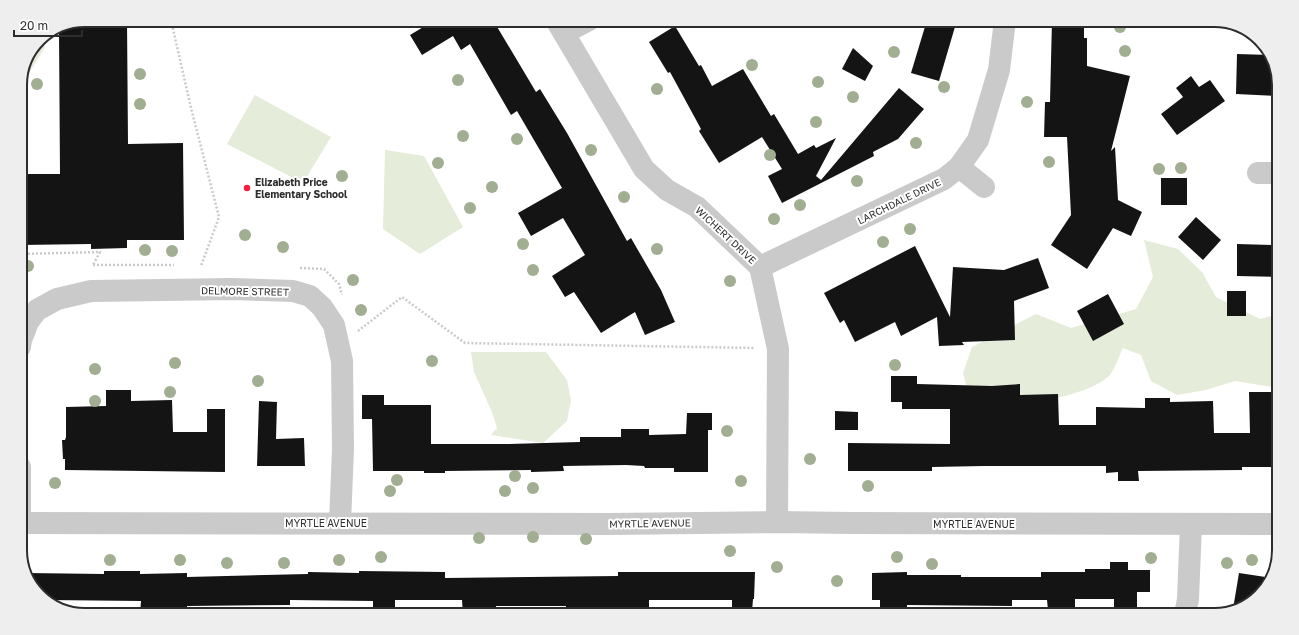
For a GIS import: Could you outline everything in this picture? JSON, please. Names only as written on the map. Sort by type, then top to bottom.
[{"type":"street","name":"WICHERT DRIVE","points":[[560,27],[644,169],[667,190],[697,207],[760,267],[778,349],[777,522]]},
{"type":"street","name":"LARCHDALE DRIVE","points":[[760,267],[944,179],[959,167],[979,137],[999,70],[1004,27]]},
{"type":"street","points":[[959,167],[984,187]]},
{"type":"street","name":"DELMORE STREET","points":[[27,325],[37,310],[57,299],[91,291],[233,289],[293,291],[310,296],[322,307],[334,325],[342,361],[343,449],[340,523]]},
{"type":"street","name":"MYRTLE AVENUE","points":[[27,523],[610,524],[777,522],[1272,524]]},
{"type":"street","points":[[1186,608],[1191,524]]},
{"type":"path","points":[[173,27],[191,108],[219,217],[201,266],[194,266]]},
{"type":"path","points":[[27,254],[100,252],[92,268]]},
{"type":"path","points":[[93,265],[178,265]]},
{"type":"path","points":[[356,332],[402,298],[465,343],[778,349]]},
{"type":"green space","points":[[43,46],[45,47],[28,75],[33,59]]},
{"type":"green space","points":[[255,95],[331,137],[303,183],[227,144]]},
{"type":"green space","points":[[385,150],[424,156],[463,227],[420,254],[383,229]]},
{"type":"green space","points":[[1144,240],[1178,249],[1202,272],[1216,297],[1260,319],[1272,316],[1272,387],[1235,381],[1206,390],[1177,395],[1151,381],[1141,355],[1123,348],[1109,376],[1098,384],[1082,391],[1045,401],[973,411],[963,373],[972,347],[1036,314],[1071,328],[1136,309],[1153,277]]},
{"type":"green space","points":[[471,352],[546,352],[567,380],[571,400],[567,421],[543,443],[491,435],[497,428],[492,412],[474,372]]},
{"type":"building","points":[[78,27],[127,27],[128,144],[183,143],[184,240],[127,240],[127,248],[91,249],[91,244],[27,245],[27,174],[60,174],[59,33]]},
{"type":"building","points":[[423,27],[497,27],[536,92],[540,89],[567,133],[627,241],[631,238],[661,290],[675,322],[645,335],[635,312],[601,333],[574,292],[565,297],[552,276],[585,255],[563,218],[531,236],[518,213],[562,188],[517,111],[511,115],[470,44],[461,50],[453,36],[422,55],[410,35]]},
{"type":"building","points":[[676,27],[699,66],[701,65],[712,86],[743,69],[771,116],[774,114],[798,154],[814,145],[816,148],[836,138],[816,176],[821,180],[899,88],[924,109],[898,139],[873,152],[874,156],[782,203],[768,176],[782,169],[762,137],[719,163],[699,131],[701,129],[670,72],[668,73],[649,42]]},
{"type":"building","points":[[925,27],[955,27],[939,81],[911,73]]},
{"type":"building","points":[[1052,27],[1084,27],[1084,38],[1087,38],[1087,66],[1130,76],[1111,151],[1115,147],[1118,200],[1142,212],[1131,236],[1113,228],[1087,269],[1051,245],[1071,215],[1067,137],[1044,137],[1045,102],[1050,102]]},
{"type":"building","points":[[853,48],[873,66],[865,81],[842,69]]},
{"type":"building","points":[[1237,54],[1263,55],[1271,74],[1272,96],[1236,94]]},
{"type":"building","points":[[1191,76],[1199,87],[1210,80],[1225,101],[1177,135],[1161,114],[1183,97],[1176,88]]},
{"type":"building","points":[[1161,178],[1187,178],[1187,205],[1161,205]]},
{"type":"building","points":[[1196,217],[1221,240],[1203,260],[1178,237]]},
{"type":"building","points":[[1237,244],[1272,245],[1272,277],[1237,276]]},
{"type":"building","points":[[915,246],[950,317],[953,267],[1004,270],[1038,258],[1049,288],[1014,301],[1015,340],[962,342],[964,345],[939,346],[937,317],[901,336],[895,322],[855,342],[844,320],[840,323],[824,293]]},
{"type":"building","points":[[1227,291],[1246,291],[1246,316],[1227,316]]},
{"type":"building","points":[[1108,294],[1124,324],[1093,341],[1077,311]]},
{"type":"building","points":[[891,376],[917,376],[917,384],[992,386],[1020,384],[1020,395],[1058,394],[1059,425],[1096,425],[1096,407],[1145,408],[1145,398],[1170,398],[1170,402],[1213,401],[1214,433],[1250,433],[1249,392],[1272,392],[1272,467],[1242,467],[1242,470],[1138,471],[1139,481],[1118,481],[1118,472],[1106,473],[1106,466],[932,467],[932,471],[848,471],[848,443],[950,444],[950,409],[902,409],[902,402],[891,402]]},
{"type":"building","points":[[106,390],[131,390],[131,401],[172,400],[173,432],[207,432],[207,409],[225,409],[225,472],[65,470],[62,440],[65,440],[66,437],[66,407],[106,406]]},
{"type":"building","points":[[362,395],[384,395],[384,405],[431,405],[431,444],[580,442],[580,437],[621,437],[621,429],[649,429],[649,435],[686,434],[687,413],[712,413],[712,430],[708,430],[708,472],[674,472],[674,468],[645,468],[644,466],[626,465],[563,466],[564,471],[531,472],[531,470],[445,471],[445,473],[424,473],[424,471],[373,471],[372,419],[362,419]]},
{"type":"building","points":[[259,401],[277,402],[276,439],[304,438],[305,466],[257,466]]},
{"type":"building","points":[[835,411],[858,412],[858,430],[835,430]]},
{"type":"building","points":[[1110,562],[1128,562],[1128,570],[1150,570],[1150,592],[1137,592],[1137,608],[1114,608],[1114,599],[1075,599],[1075,608],[1048,608],[1047,600],[1012,600],[1012,606],[907,605],[907,608],[880,608],[880,600],[872,600],[872,573],[907,572],[907,575],[961,575],[961,577],[1041,577],[1041,572],[1085,572],[1085,569],[1110,569]]},
{"type":"building","points":[[104,571],[140,571],[140,574],[187,573],[187,577],[308,574],[308,572],[359,573],[359,571],[445,572],[445,578],[618,576],[618,572],[755,572],[752,608],[732,608],[732,600],[649,600],[649,607],[566,608],[566,606],[496,606],[496,608],[463,608],[462,600],[395,600],[395,608],[373,608],[373,601],[290,600],[290,605],[140,608],[141,601],[56,600],[41,588],[32,573],[104,574]]},
{"type":"building","points":[[1239,573],[1265,577],[1252,594],[1234,605]]},
{"type":"place","name":"Elizabeth Price Elementary School","points":[[247,188]]}]
